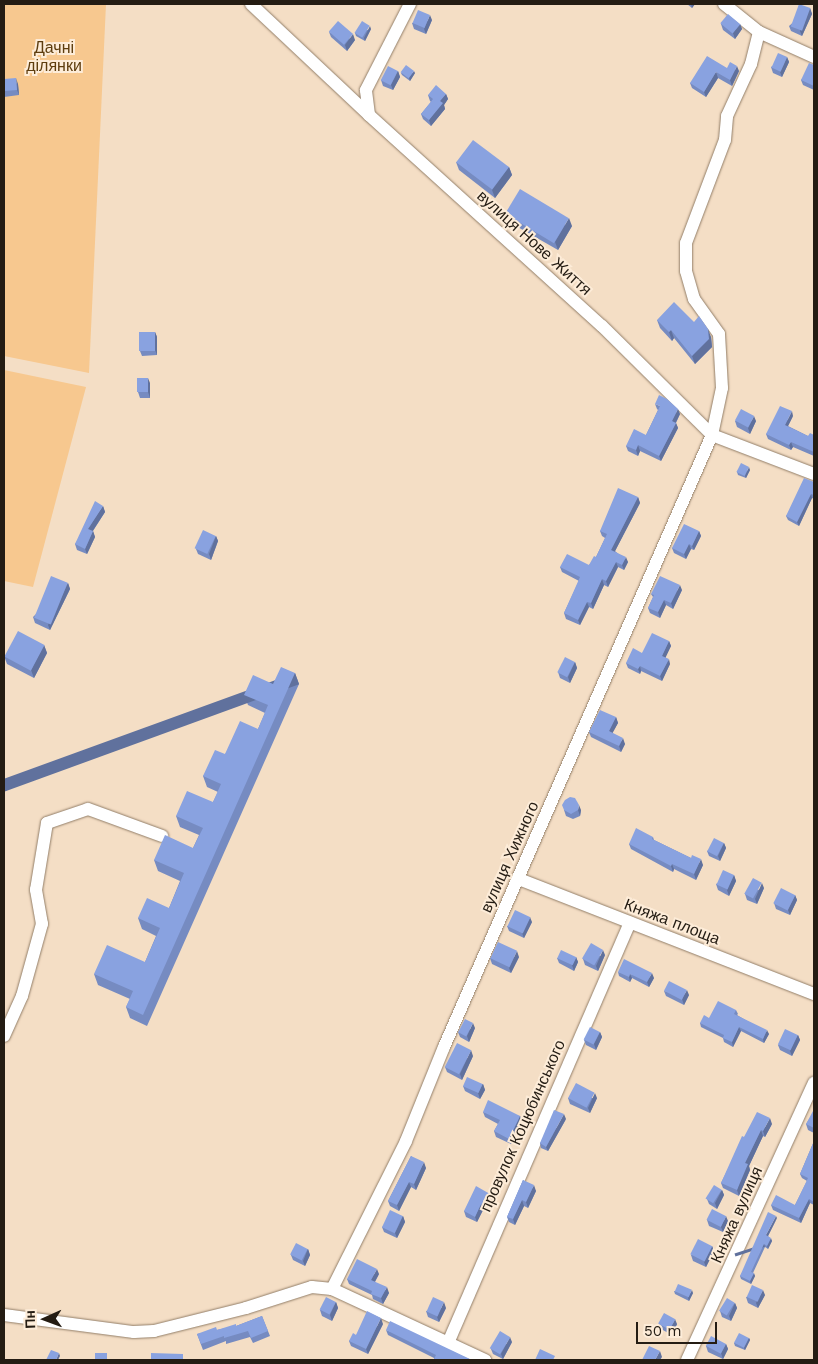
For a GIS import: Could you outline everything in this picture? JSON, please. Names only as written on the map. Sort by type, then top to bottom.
[{"type":"street","name":"вулиця Нове Життя","points":[[251,4],[369,115],[602,326],[712,435],[814,474]]},
{"type":"street","points":[[369,115],[366,90],[410,4]]},
{"type":"street","points":[[724,4],[759,32],[814,57]]},
{"type":"street","name":"вулиця Хижного","points":[[332,1289],[406,1142],[444,1047],[712,435],[722,388],[720,334],[694,299],[686,271],[686,243],[725,140],[726,116],[751,64],[759,32]]},
{"type":"street","points":[[4,1036],[22,996],[42,924],[36,890],[47,823],[88,809],[162,836]]},
{"type":"street","name":"Княжа площа","points":[[519,878],[814,994]]},
{"type":"street","name":"провулок Коцюбинського","points":[[448,1343],[630,923]]},
{"type":"street","name":"Княжа вулиця","points":[[688,1360],[814,1083]]},
{"type":"street","points":[[4,1315],[134,1332],[154,1331],[246,1308],[312,1287],[332,1289],[485,1360]]},
{"type":"green space","name":"Дачні ділянки","points":[[4,4],[106,4],[89,373],[4,356]]},
{"type":"green space","points":[[4,370],[86,387],[33,587],[4,581]]},
{"type":"building","points":[[799,4],[810,8],[802,31],[791,27]]},
{"type":"building","points":[[418,10],[430,15],[424,28],[413,23]]},
{"type":"building","points":[[728,14],[740,24],[733,33],[720,23]]},
{"type":"building","points":[[338,21],[353,34],[344,45],[329,32]]},
{"type":"building","points":[[362,21],[370,26],[362,38],[355,33]]},
{"type":"building","points":[[778,53],[787,57],[781,72],[771,68]]},
{"type":"building","points":[[707,56],[727,68],[730,62],[737,66],[730,80],[716,72],[704,92],[690,83]]},
{"type":"building","points":[[809,63],[814,65],[814,86],[801,80]]},
{"type":"building","points":[[406,65],[414,71],[409,78],[401,72]]},
{"type":"building","points":[[388,66],[398,71],[391,85],[381,80]]},
{"type":"building","points":[[16,78],[17,90],[5,91],[4,79]]},
{"type":"building","points":[[436,85],[446,94],[440,101],[443,103],[429,120],[421,114],[433,99],[428,95]]},
{"type":"building","points":[[473,140],[509,167],[492,189],[456,162]]},
{"type":"building","points":[[520,189],[569,218],[554,243],[505,214]]},
{"type":"building","points":[[674,302],[694,322],[699,316],[708,329],[709,339],[692,356],[671,330],[669,332],[657,320]]},
{"type":"building","points":[[139,332],[155,332],[155,351],[139,351]]},
{"type":"building","points":[[137,378],[148,378],[148,392],[137,392]]},
{"type":"building","points":[[659,395],[667,399],[678,409],[672,421],[676,423],[659,456],[638,445],[636,450],[626,446],[634,429],[646,435],[660,406],[655,404]]},
{"type":"building","points":[[780,406],[792,411],[785,425],[808,436],[810,433],[814,435],[814,452],[791,442],[789,445],[766,434]]},
{"type":"building","points":[[741,409],[754,416],[748,428],[735,420]]},
{"type":"building","points":[[741,463],[749,467],[744,476],[736,472]]},
{"type":"building","points":[[804,478],[814,482],[814,495],[811,494],[797,522],[786,516]]},
{"type":"building","points":[[618,488],[638,497],[611,550],[626,557],[622,565],[616,562],[606,581],[602,579],[591,603],[587,602],[578,620],[564,613],[580,577],[560,567],[567,554],[589,565],[594,556],[596,557],[607,534],[600,531]]},
{"type":"building","points":[[95,501],[103,506],[88,529],[93,531],[85,549],[75,544]]},
{"type":"building","points":[[684,524],[699,531],[692,546],[689,544],[684,554],[672,548]]},
{"type":"building","points":[[203,530],[216,536],[207,554],[195,548]]},
{"type":"building","points":[[51,576],[68,583],[51,624],[34,618]]},
{"type":"building","points":[[660,576],[680,585],[671,603],[664,600],[658,612],[648,608],[654,595],[651,594]]},
{"type":"building","points":[[18,631],[44,645],[31,671],[4,657]]},
{"type":"building","points":[[652,633],[669,641],[662,656],[669,659],[660,676],[640,666],[638,669],[626,663],[633,648],[642,653]]},
{"type":"building","points":[[565,657],[575,662],[567,677],[557,672]]},
{"type":"building","points":[[281,667],[295,673],[143,1015],[126,1007],[133,991],[94,974],[107,945],[145,962],[160,928],[138,918],[147,898],[169,908],[184,873],[154,860],[165,835],[193,848],[203,828],[176,816],[187,791],[213,802],[221,784],[203,776],[215,750],[225,754],[240,721],[258,729],[268,705],[244,695],[253,675],[273,684]]},
{"type":"building","points":[[600,710],[616,717],[609,731],[623,738],[619,746],[589,732]]},
{"type":"building","points":[[570,797],[575,798],[579,805],[578,810],[571,814],[564,810],[562,805]]},
{"type":"building","points":[[636,828],[653,837],[652,839],[691,858],[692,855],[701,859],[694,874],[672,864],[671,866],[629,844]]},
{"type":"building","points":[[714,838],[724,843],[717,856],[707,851]]},
{"type":"building","points":[[723,870],[734,875],[727,889],[716,885]]},
{"type":"building","points":[[753,878],[762,883],[753,899],[744,894]]},
{"type":"building","points":[[781,888],[795,895],[788,910],[773,903]]},
{"type":"building","points":[[515,910],[530,917],[523,933],[507,926]]},
{"type":"building","points":[[498,942],[517,951],[509,967],[490,958]]},
{"type":"building","points":[[591,943],[603,950],[594,966],[582,959]]},
{"type":"building","points":[[561,950],[576,957],[573,965],[557,958]]},
{"type":"building","points":[[624,959],[652,973],[647,982],[630,974],[629,977],[618,972]]},
{"type":"building","points":[[669,981],[687,990],[682,1000],[664,991]]},
{"type":"building","points":[[718,1001],[736,1010],[734,1014],[767,1030],[763,1039],[739,1027],[732,1042],[723,1038],[724,1035],[700,1023],[704,1015],[709,1018]]},
{"type":"building","points":[[465,1019],[473,1023],[466,1036],[458,1032]]},
{"type":"building","points":[[590,1027],[600,1032],[593,1044],[584,1039]]},
{"type":"building","points":[[785,1029],[798,1035],[791,1050],[778,1044]]},
{"type":"building","points":[[457,1043],[471,1050],[459,1074],[445,1067]]},
{"type":"building","points":[[467,1077],[483,1084],[478,1093],[463,1086]]},
{"type":"building","points":[[576,1083],[595,1093],[587,1108],[568,1098]]},
{"type":"building","points":[[488,1100],[520,1116],[509,1139],[494,1131],[500,1120],[483,1112]]},
{"type":"building","points":[[554,1110],[564,1114],[546,1147],[540,1143]]},
{"type":"building","points":[[757,1112],[770,1118],[763,1131],[761,1130],[745,1163],[748,1164],[737,1190],[721,1183],[742,1136],[744,1137]]},
{"type":"building","points":[[814,1112],[814,1128],[806,1124]]},
{"type":"building","points":[[814,1141],[814,1202],[809,1199],[799,1218],[771,1205],[776,1195],[795,1205],[808,1178],[800,1174]]},
{"type":"building","points":[[411,1156],[424,1162],[414,1184],[409,1182],[397,1205],[388,1201]]},
{"type":"building","points":[[523,1180],[534,1185],[526,1202],[522,1200],[513,1219],[507,1217]]},
{"type":"building","points":[[714,1185],[722,1190],[713,1203],[706,1199]]},
{"type":"building","points":[[476,1186],[490,1194],[484,1206],[481,1204],[475,1217],[464,1211]]},
{"type":"building","points":[[712,1209],[726,1216],[721,1227],[707,1220]]},
{"type":"building","points":[[390,1210],[403,1216],[395,1233],[382,1227]]},
{"type":"building","points":[[768,1212],[776,1216],[766,1235],[771,1238],[767,1246],[764,1244],[751,1272],[754,1273],[750,1281],[740,1276]]},
{"type":"building","points":[[698,1239],[712,1246],[705,1261],[690,1254]]},
{"type":"building","points":[[296,1243],[308,1249],[302,1260],[290,1255]]},
{"type":"building","points":[[357,1259],[377,1269],[371,1280],[387,1287],[381,1298],[371,1294],[372,1291],[347,1279]]},
{"type":"building","points":[[678,1284],[692,1290],[689,1297],[675,1291]]},
{"type":"building","points":[[752,1285],[763,1290],[758,1302],[747,1297]]},
{"type":"building","points":[[326,1297],[336,1302],[329,1314],[320,1309]]},
{"type":"building","points":[[433,1297],[444,1302],[437,1316],[426,1312]]},
{"type":"building","points":[[727,1298],[735,1303],[727,1315],[719,1311]]},
{"type":"building","points":[[367,1311],[381,1318],[366,1349],[349,1341],[353,1333],[356,1335]]},
{"type":"building","points":[[664,1313],[675,1319],[670,1330],[658,1323]]},
{"type":"building","points":[[262,1316],[268,1331],[251,1338],[248,1331],[224,1338],[224,1336],[201,1344],[197,1334],[216,1327],[217,1330],[236,1324],[236,1326]]},
{"type":"building","points":[[390,1321],[472,1360],[436,1360],[434,1359],[436,1355],[386,1330]]},
{"type":"building","points":[[500,1331],[510,1337],[500,1354],[490,1348]]},
{"type":"building","points":[[739,1333],[749,1338],[744,1348],[734,1343]]},
{"type":"building","points":[[711,1336],[726,1344],[721,1354],[706,1346]]},
{"type":"building","points":[[649,1346],[660,1351],[655,1360],[642,1360]]},
{"type":"building","points":[[540,1349],[555,1356],[553,1360],[535,1360]]},
{"type":"building","points":[[51,1350],[59,1353],[56,1360],[46,1360]]},
{"type":"building","points":[[95,1353],[107,1353],[107,1360],[95,1360]]},
{"type":"building","points":[[151,1353],[183,1354],[183,1360],[151,1360]]}]
